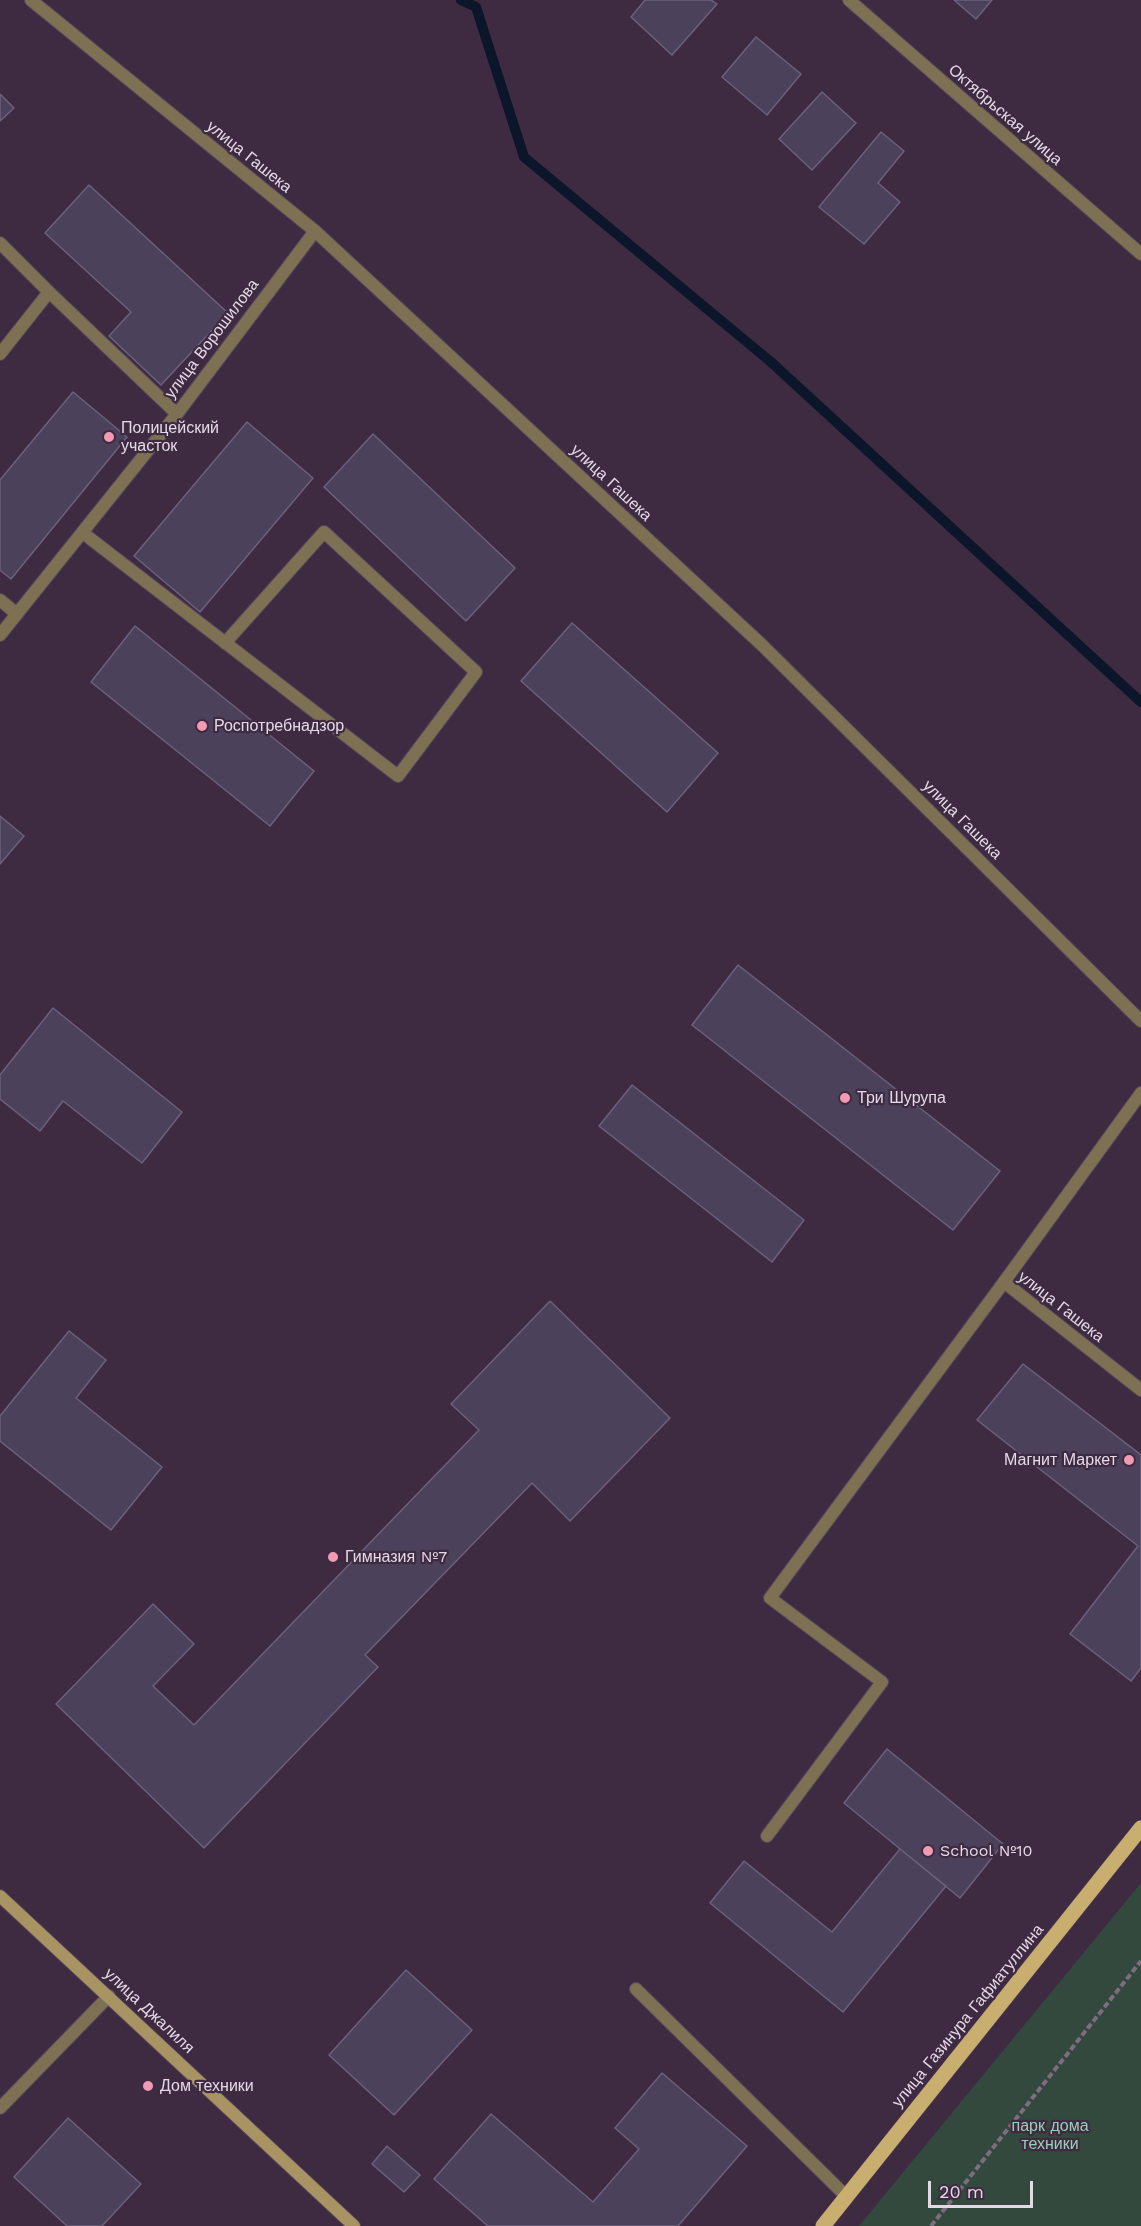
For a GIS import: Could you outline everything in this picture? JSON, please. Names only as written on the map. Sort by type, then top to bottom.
[{"type":"main road","name":"улица Газинура Гафиатуллина","points":[[823,2226],[1141,1828]]},
{"type":"main road","name":"улица Джалиля","points":[[0,1896],[354,2226]]},
{"type":"street","name":"улица Гашека","points":[[31,0],[315,231],[762,645],[1141,1021]]},
{"type":"street","name":"Октябрьская улица","points":[[849,0],[1136,250]]},
{"type":"street","name":"улица Ворошилова","points":[[0,635],[177,414],[315,231]]},
{"type":"street","points":[[0,243],[177,414]]},
{"type":"street","points":[[0,354],[49,292]]},
{"type":"street","points":[[83,533],[225,643],[398,776],[477,672],[324,532],[225,643]]},
{"type":"street","points":[[0,600],[17,614]]},
{"type":"street","name":"улица Гашека","points":[[1141,1093],[1004,1282],[1141,1390]]},
{"type":"street","points":[[767,1836],[882,1682],[770,1598],[1004,1282]]},
{"type":"street","points":[[636,1989],[846,2196]]},
{"type":"street","points":[[0,2108],[109,1996]]},
{"type":"path","points":[[931,2226],[1141,1961]]},
{"type":"green space","name":"парк дома техники","points":[[1141,1883],[1141,2226],[859,2226]]},
{"type":"building","points":[[645,0],[711,0],[717,4],[672,55],[631,17]]},
{"type":"building","points":[[954,0],[992,0],[976,19]]},
{"type":"building","points":[[756,37],[801,74],[767,115],[722,77]]},
{"type":"building","points":[[822,92],[856,123],[812,170],[779,139]]},
{"type":"building","points":[[0,94],[14,108],[0,121]]},
{"type":"building","points":[[881,132],[904,151],[878,183],[900,202],[864,244],[819,207]]},
{"type":"building","points":[[89,185],[228,313],[161,385],[109,336],[131,312],[45,233]]},
{"type":"building","points":[[73,392],[127,437],[11,579],[0,570],[0,480]]},
{"type":"building","points":[[247,422],[313,478],[200,612],[134,556]]},
{"type":"building","points":[[373,434],[515,568],[466,621],[324,487]]},
{"type":"building","points":[[572,623],[718,753],[667,812],[521,681]]},
{"type":"building","name":"Роспотребнадзор","points":[[135,626],[314,771],[270,826],[91,682]]},
{"type":"building","points":[[0,816],[24,836],[0,864]]},
{"type":"building","name":"Три Шурупа","points":[[738,965],[1000,1171],[953,1230],[692,1025]]},
{"type":"building","points":[[53,1008],[182,1112],[142,1163],[63,1101],[40,1131],[0,1099],[0,1075]]},
{"type":"building","points":[[632,1085],[804,1220],[772,1262],[599,1126]]},
{"type":"building","points":[[550,1301],[670,1418],[570,1521],[532,1483],[365,1655],[378,1667],[204,1848],[56,1704],[153,1604],[194,1644],[153,1686],[194,1725],[479,1430],[451,1404]]},
{"type":"building","points":[[69,1331],[106,1360],[76,1398],[162,1467],[111,1530],[0,1441],[0,1416]]},
{"type":"building","points":[[1023,1364],[1141,1455],[1141,1668],[1131,1681],[1070,1634],[1138,1546],[977,1420]]},
{"type":"building","points":[[887,1749],[1003,1844],[960,1898],[844,1803]]},
{"type":"building","points":[[900,1849],[946,1886],[843,2012],[710,1903],[744,1861],[832,1932]]},
{"type":"building","points":[[406,1970],[472,2030],[394,2115],[329,2055]]},
{"type":"building","points":[[662,2073],[747,2146],[678,2226],[488,2226],[434,2179],[491,2114],[593,2202],[639,2149],[615,2128]]},
{"type":"building","points":[[68,2118],[141,2184],[102,2226],[67,2226],[14,2177]]},
{"type":"building","points":[[387,2146],[420,2175],[404,2192],[372,2164]]},
{"type":"waterway","points":[[461,0],[476,7],[524,157],[771,362],[1141,702]]},
{"type":"place","name":"Полицейский участок","points":[[109,437]]},
{"type":"place","name":"Роспотребнадзор","points":[[202,726]]},
{"type":"place","name":"Три Шурупа","points":[[845,1098]]},
{"type":"place","name":"Магнит Маркет","points":[[1129,1460]]},
{"type":"place","name":"Гимназия №7","points":[[333,1557]]},
{"type":"place","name":"School №10","points":[[928,1851]]},
{"type":"place","name":"Дом техники","points":[[148,2086]]}]
